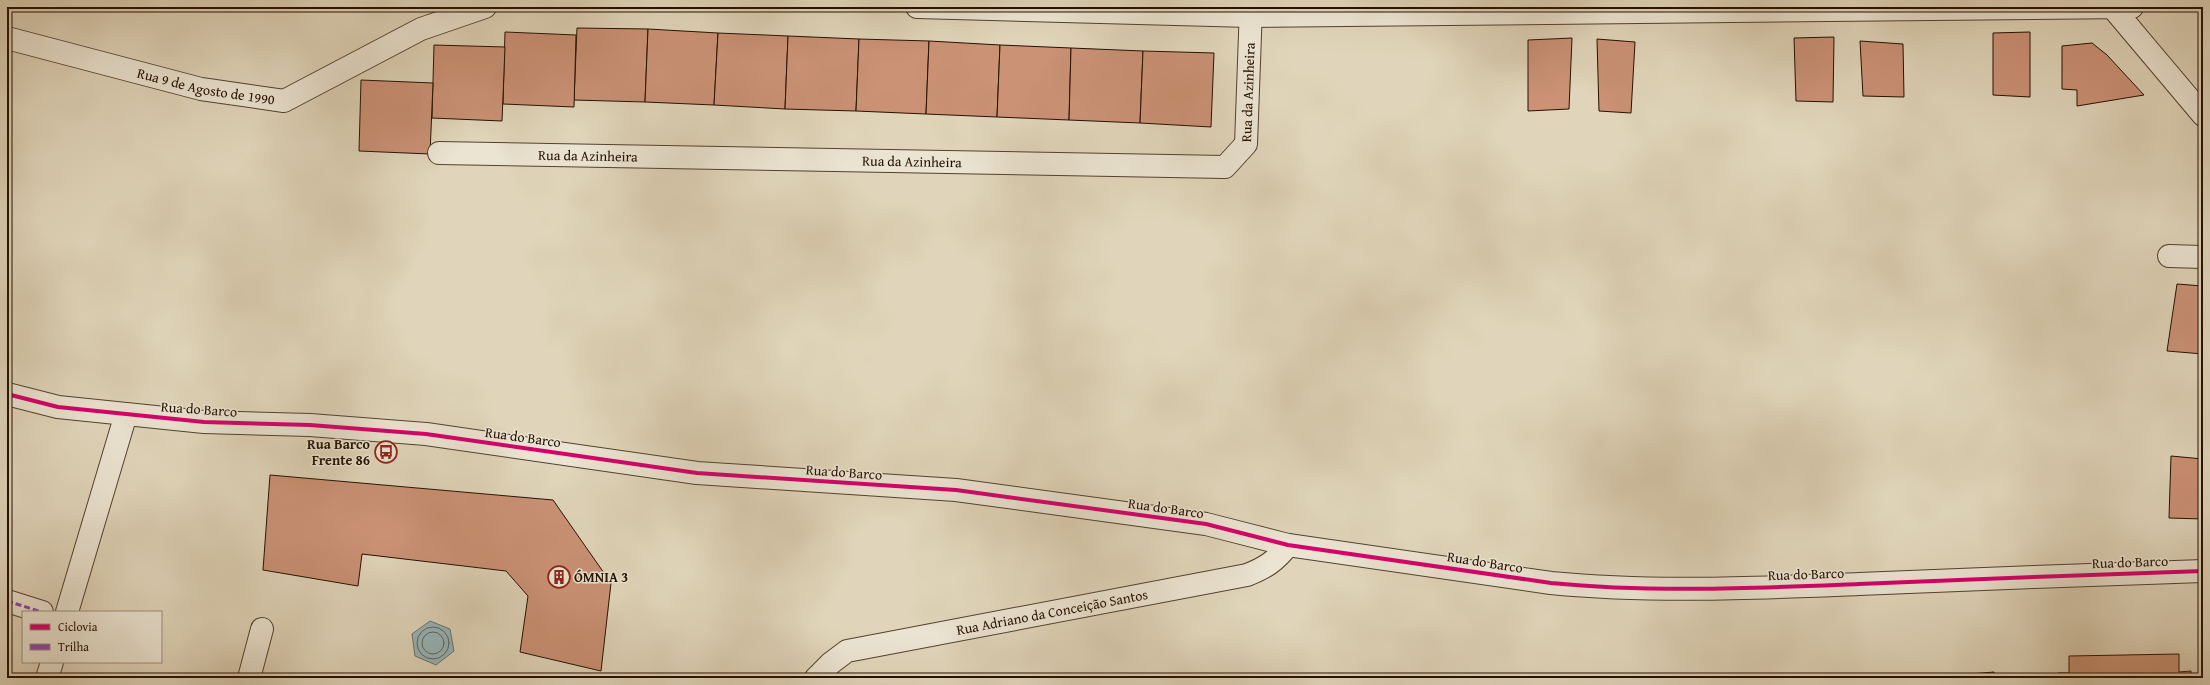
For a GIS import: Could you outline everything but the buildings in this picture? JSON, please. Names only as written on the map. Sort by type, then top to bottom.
[{"type":"street","name":"Rua 9 de Agosto de 1990","points":[[7,38],[201,89],[284,101],[421,28],[484,7]]},
{"type":"street","points":[[917,7],[1250,11],[2119,7],[2203,115]]},
{"type":"street","name":"Rua da Azinheira","points":[[439,153],[1226,167],[1246,144],[1250,11]]},
{"type":"street","points":[[2169,256],[2203,257]]},
{"type":"street","name":"Rua do Barco","points":[[7,394],[58,407],[204,422],[310,425],[426,434],[697,473],[956,490],[1206,524],[1288,545],[1551,583],[1630,589],[1803,586],[2203,570]]},
{"type":"street","points":[[67,611],[126,414]]},
{"type":"street","name":"Rua Adriano da Conceição Santos","points":[[816,678],[831,663],[847,651],[1247,576],[1267,567],[1279,557],[1288,545]]},
{"type":"street","points":[[7,601],[39,611]]},
{"type":"street","points":[[249,678],[262,629]]},
{"type":"street","points":[[47,678],[52,663]]},
{"type":"water","points":[[430,621],[450,629],[454,651],[436,665],[415,656],[412,634]]},
{"type":"marked path","points":[[7,601],[39,611]]},
{"type":"cycle path","points":[[7,394],[58,407],[204,422],[310,425],[426,434],[697,473],[956,490],[1206,524],[1288,545],[1551,583],[1628,588],[1705,589],[2203,571]]},
{"type":"place","name":"Rua Barco Frente 86","points":[[386,452]]},
{"type":"place","name":"ÓMNIA 3","points":[[559,577]]}]
